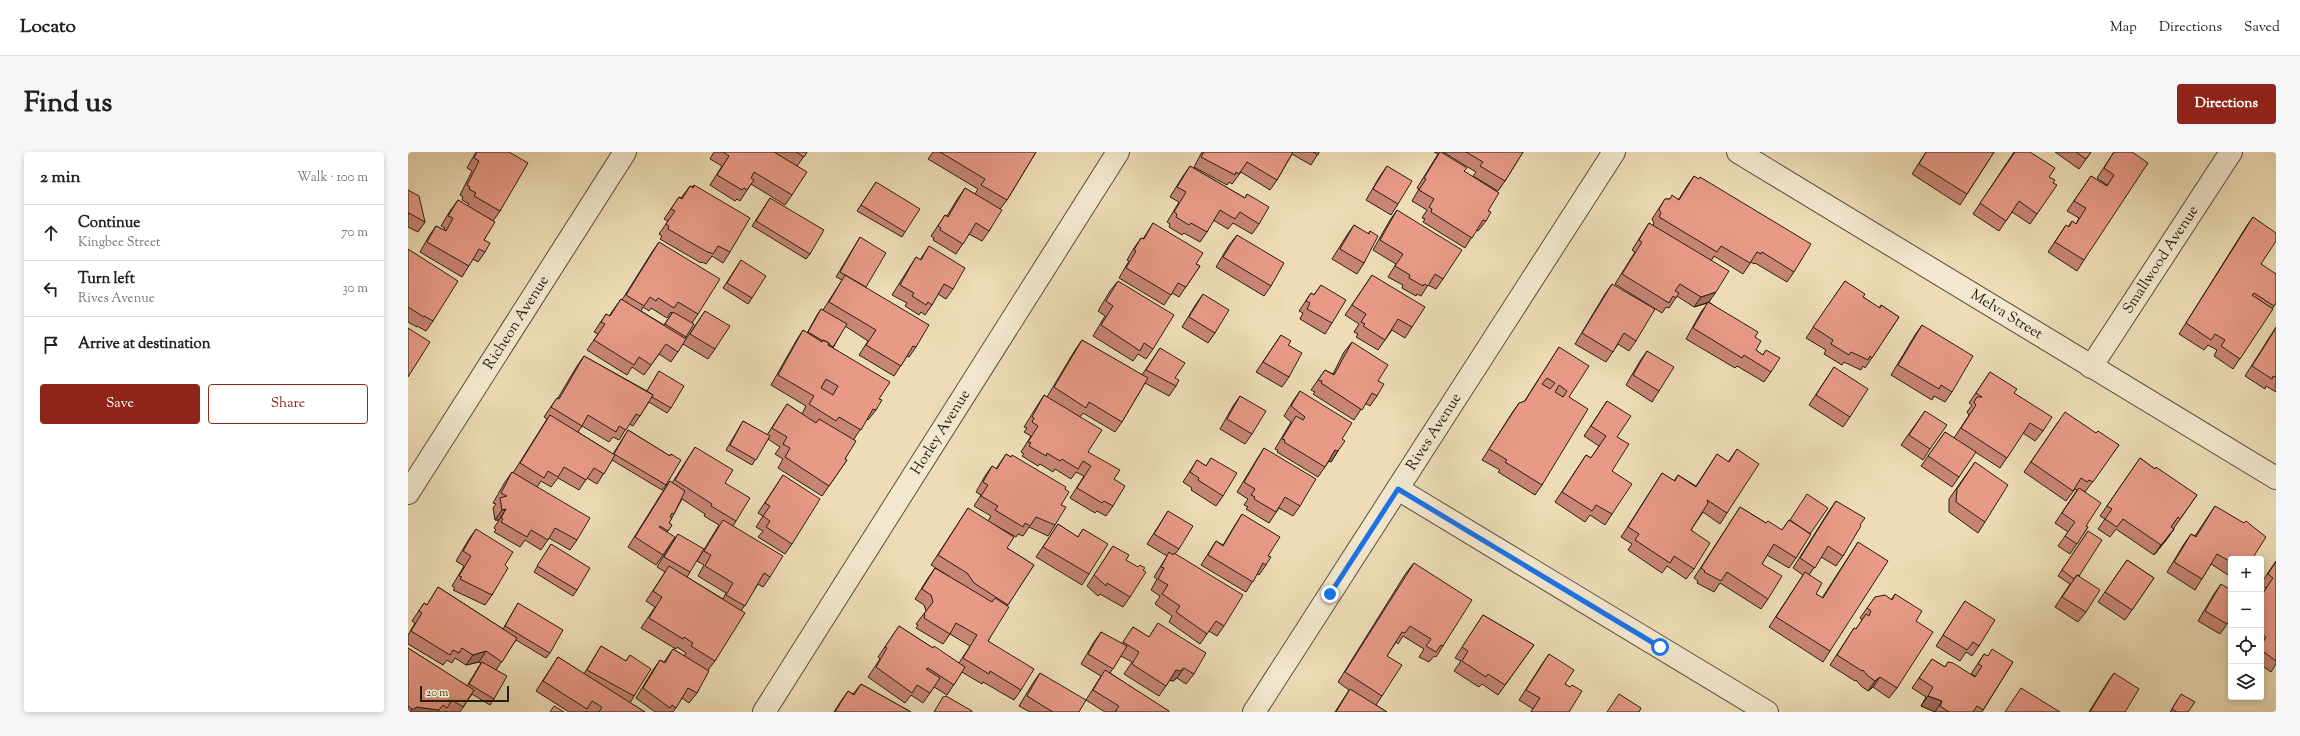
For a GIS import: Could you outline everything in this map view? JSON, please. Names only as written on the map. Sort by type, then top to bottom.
[{"type":"street","name":"Richeon Avenue","points":[[408,493],[625,152]]},
{"type":"street","name":"Horley Avenue","points":[[764,712],[1118,152]]},
{"type":"street","name":"Rives Avenue","points":[[1254,712],[1614,152]]},
{"type":"street","name":"Melva Street","points":[[1738,152],[2276,478]]},
{"type":"street","name":"Smallwood Avenue","points":[[2091,367],[2231,152]]},
{"type":"street","points":[[1398,489],[1767,712]]},
{"type":"building","points":[[477,152],[509,152],[528,163],[500,211],[474,196],[476,193],[469,189],[470,187],[467,185],[479,161],[474,158]]},
{"type":"building","points":[[723,152],[774,152],[807,172],[792,195],[754,172],[751,178],[754,180],[747,190],[744,188],[742,190],[717,175],[729,156]]},
{"type":"building","points":[[796,152],[807,152],[804,157]]},
{"type":"building","points":[[940,152],[1036,152],[1007,200],[981,185],[985,179]]},
{"type":"building","points":[[1204,152],[1293,152],[1277,180],[1247,162],[1239,174],[1236,172],[1235,175],[1201,157]]},
{"type":"building","points":[[1440,152],[1467,168],[1464,171],[1499,193],[1488,211],[1491,212],[1486,221],[1483,220],[1472,238],[1431,212],[1432,209],[1429,207],[1434,199],[1419,190],[1426,179],[1424,178]]},
{"type":"building","points":[[1466,152],[1523,152],[1505,181],[1480,166],[1483,162]]},
{"type":"building","points":[[1926,152],[1994,152],[1967,194],[1919,164]]},
{"type":"building","points":[[2015,152],[2030,152],[2055,168],[2049,177],[2055,180],[2053,183],[2057,185],[2037,214],[2019,201],[2006,221],[1980,203]]},
{"type":"building","points":[[2076,152],[2091,152],[2086,159]]},
{"type":"building","points":[[2114,152],[2132,152],[2148,163],[2084,260],[2055,242],[2066,225],[2069,227],[2072,221],[2076,224],[2086,208],[2074,201],[2091,176],[2107,186],[2114,175],[2104,168]]},
{"type":"building","points":[[1190,166],[1245,198],[1247,194],[1269,207],[1259,224],[1240,212],[1235,219],[1220,210],[1207,232],[1191,223],[1189,225],[1176,217],[1177,214],[1174,212],[1186,192],[1177,187]]},
{"type":"building","points":[[1387,166],[1412,181],[1398,204],[1373,189]]},
{"type":"building","points":[[1694,176],[1699,179],[1700,177],[1811,244],[1794,272],[1762,252],[1761,254],[1757,252],[1750,263],[1721,246],[1717,252],[1659,217],[1661,213],[1659,209],[1665,199],[1670,199],[1672,195],[1679,200]]},
{"type":"building","points":[[876,182],[920,209],[905,232],[861,205]]},
{"type":"building","points":[[694,185],[750,218],[730,252],[718,246],[713,254],[709,253],[668,229],[669,226],[666,224],[675,211],[671,209],[679,197],[682,199],[690,186],[693,188]]},
{"type":"building","points":[[965,188],[1002,210],[989,231],[976,223],[963,244],[940,230],[941,228],[938,226],[945,215],[948,217]]},
{"type":"building","points":[[408,190],[419,196],[425,222],[409,213],[408,215]]},
{"type":"building","points":[[770,198],[824,230],[810,254],[756,221]]},
{"type":"building","points":[[458,200],[495,222],[484,240],[490,243],[485,252],[479,249],[469,266],[427,242],[436,226],[446,231],[453,218],[448,216]]},
{"type":"building","points":[[1397,210],[1462,250],[1443,279],[1435,274],[1428,286],[1424,284],[1423,286],[1409,278],[1410,275],[1395,266],[1403,254],[1380,240]]},
{"type":"building","points":[[2253,217],[2276,233],[2276,241],[2261,264],[2276,274],[2276,303],[2274,306],[2254,293],[2252,295],[2273,309],[2240,359],[2221,346],[2225,340],[2215,334],[2211,340],[2186,323]]},
{"type":"building","points":[[1153,223],[1203,253],[1196,264],[1200,266],[1186,287],[1178,283],[1171,295],[1126,268],[1136,251],[1134,250],[1141,238],[1144,239]]},
{"type":"building","points":[[1649,223],[1729,271],[1716,292],[1701,297],[1680,284],[1675,291],[1679,293],[1676,298],[1673,296],[1669,303],[1622,274],[1642,242],[1639,240]]},
{"type":"building","points":[[1354,225],[1369,234],[1370,231],[1378,236],[1364,263],[1340,249]]},
{"type":"building","points":[[1237,235],[1284,263],[1271,286],[1223,257]]},
{"type":"building","points":[[860,237],[886,253],[866,287],[840,272]]},
{"type":"building","points":[[659,242],[720,279],[698,314],[678,302],[674,308],[658,298],[656,301],[650,297],[644,306],[626,295]]},
{"type":"building","points":[[929,246],[965,268],[953,289],[944,284],[932,305],[928,302],[926,305],[912,296],[914,293],[900,285],[916,257],[921,260]]},
{"type":"building","points":[[408,249],[458,281],[433,321],[408,307]]},
{"type":"building","points":[[741,260],[766,276],[752,298],[727,283]]},
{"type":"building","points":[[845,275],[929,325],[916,347],[913,346],[901,366],[866,345],[876,330],[829,302]]},
{"type":"building","points":[[1372,275],[1425,307],[1412,327],[1398,319],[1385,340],[1363,326],[1365,324],[1361,322],[1366,314],[1352,305]]},
{"type":"building","points":[[1118,281],[1174,315],[1153,349],[1144,343],[1140,351],[1101,325],[1113,306],[1106,301]]},
{"type":"building","points":[[1845,281],[1865,294],[1863,297],[1880,308],[1881,305],[1899,317],[1872,358],[1870,356],[1868,360],[1851,352],[1849,355],[1831,344],[1833,340],[1813,327]]},
{"type":"building","points":[[1612,284],[1655,309],[1636,341],[1624,333],[1613,352],[1582,333]]},
{"type":"building","points":[[1321,285],[1346,300],[1332,323],[1307,309],[1310,303],[1306,301],[1311,293],[1314,295]]},
{"type":"building","points":[[1203,294],[1229,310],[1215,333],[1189,317]]},
{"type":"building","points":[[621,299],[686,339],[678,352],[666,344],[651,365],[639,357],[634,365],[594,340],[605,324],[601,322],[606,314],[610,316]]},
{"type":"building","points":[[1708,302],[1758,332],[1755,337],[1761,341],[1756,350],[1763,355],[1766,350],[1780,358],[1771,372],[1744,355],[1742,358],[1693,328]]},
{"type":"building","points":[[821,309],[847,324],[833,347],[829,343],[808,332]]},
{"type":"building","points":[[705,311],[730,326],[715,349],[690,334]]},
{"type":"building","points":[[673,312],[694,324],[686,337],[665,324]]},
{"type":"building","points":[[1922,325],[1973,356],[1952,392],[1941,385],[1939,389],[1898,365]]},
{"type":"building","points":[[408,328],[430,342],[408,377]]},
{"type":"building","points":[[2276,328],[2276,377],[2273,376],[2272,379],[2252,366]]},
{"type":"building","points":[[803,330],[822,342],[823,340],[829,343],[828,345],[890,382],[879,399],[882,400],[876,410],[873,409],[861,430],[839,417],[836,421],[809,404],[814,396],[778,375]],"holes":[[[826,379],[838,386],[833,395],[821,388]]]},
{"type":"building","points":[[1281,335],[1291,341],[1288,345],[1302,353],[1289,377],[1263,362]]},
{"type":"building","points":[[1082,340],[1148,378],[1122,422],[1089,402],[1086,408],[1054,387]]},
{"type":"building","points":[[1352,342],[1388,365],[1378,381],[1384,384],[1377,396],[1372,393],[1362,410],[1321,383],[1322,381],[1318,380],[1325,370],[1334,375]]},
{"type":"building","points":[[1559,347],[1589,366],[1569,397],[1588,409],[1542,485],[1505,462],[1507,460],[1489,449],[1519,403],[1525,401]],"holes":[[[1547,378],[1555,383],[1550,389],[1542,384]],[[1559,385],[1567,391],[1563,397],[1555,392]]]},
{"type":"building","points":[[1160,348],[1185,363],[1175,378],[1179,380],[1176,386],[1146,370]]},
{"type":"building","points":[[1647,351],[1674,367],[1659,391],[1633,375]]},
{"type":"building","points":[[584,356],[653,395],[640,416],[636,414],[626,430],[619,426],[616,432],[588,415],[582,426],[551,407],[557,398],[559,399]]},
{"type":"building","points":[[1834,367],[1868,389],[1850,417],[1816,395]]},
{"type":"building","points":[[659,371],[684,386],[671,408],[652,397],[653,395],[647,391]]},
{"type":"building","points":[[1990,372],[2017,389],[2014,393],[2052,417],[2043,431],[2030,423],[2007,458],[1961,428],[1976,405],[1974,402],[1977,397],[1982,397],[1976,393]]},
{"type":"building","points":[[1300,391],[1352,423],[1342,439],[1345,441],[1338,451],[1335,450],[1325,467],[1284,442],[1285,440],[1282,439],[1296,416],[1303,420],[1305,417],[1291,406]]},
{"type":"building","points":[[1044,395],[1102,430],[1088,452],[1120,470],[1114,479],[1125,486],[1113,506],[1104,501],[1102,503],[1077,488],[1091,466],[1083,461],[1078,469],[1062,459],[1060,461],[1047,453],[1046,456],[1029,446],[1031,443],[1028,442],[1038,426],[1032,422],[1034,418],[1032,417]]},
{"type":"building","points":[[1240,396],[1266,411],[1252,434],[1227,419]]},
{"type":"building","points":[[1607,401],[1631,416],[1617,437],[1629,444],[1612,471],[1632,484],[1612,514],[1596,505],[1592,511],[1562,492],[1586,455],[1591,458],[1606,436],[1591,426]]},
{"type":"building","points":[[787,404],[816,423],[819,419],[856,441],[845,459],[847,460],[829,486],[785,457],[790,448],[783,444],[787,437],[772,428]]},
{"type":"building","points":[[1925,411],[1947,425],[1930,449],[1909,435]]},
{"type":"building","points":[[2065,412],[2096,433],[2098,431],[2119,445],[2093,482],[2089,480],[2087,482],[2081,478],[2073,491],[2031,462]]},
{"type":"building","points":[[550,415],[615,455],[604,474],[594,468],[586,480],[564,467],[558,477],[548,471],[544,478],[520,463]]},
{"type":"building","points":[[743,421],[770,436],[756,460],[730,445]]},
{"type":"building","points":[[628,430],[670,456],[671,454],[681,460],[666,485],[614,454]]},
{"type":"building","points":[[1945,432],[1976,452],[1959,477],[1928,456]]},
{"type":"building","points":[[695,447],[733,470],[725,483],[750,498],[736,521],[711,506],[712,504],[675,480]]},
{"type":"building","points":[[1264,448],[1316,479],[1300,506],[1285,497],[1276,512],[1254,499],[1255,497],[1251,495],[1255,489],[1244,482]]},
{"type":"building","points":[[1737,449],[1759,464],[1727,513],[1707,500],[1708,503],[1691,530],[1710,543],[1694,569],[1674,556],[1670,563],[1635,540],[1639,534],[1628,527],[1662,473],[1675,481],[1678,475],[1696,487],[1717,454],[1729,462]]},
{"type":"building","points":[[1006,454],[1011,457],[1012,455],[1066,487],[1065,489],[1069,492],[1061,505],[1066,507],[1055,525],[1036,517],[1030,526],[1025,523],[1023,527],[995,510],[998,506],[981,496],[988,485],[983,482],[992,466],[997,469]]},
{"type":"building","points":[[1211,458],[1237,473],[1223,496],[1198,480],[1199,478],[1190,472],[1197,460],[1206,466]]},
{"type":"building","points":[[2140,458],[2197,495],[2180,519],[2178,517],[2171,527],[2174,529],[2161,545],[2123,519],[2117,527],[2105,519],[2112,509],[2107,506]]},
{"type":"building","points":[[1975,462],[2008,485],[1985,522],[1956,502],[1957,489]]},
{"type":"building","points":[[512,472],[590,518],[577,540],[555,528],[548,540],[531,530],[527,537],[501,522],[503,519],[501,518],[506,509],[502,510],[500,498],[507,496],[501,493]]},
{"type":"building","points":[[783,475],[820,499],[792,544],[766,527],[770,521],[763,516],[770,506],[765,503]]},
{"type":"building","points":[[670,481],[685,491],[674,514],[672,513],[670,517],[672,518],[669,523],[672,525],[668,531],[660,526],[659,527],[675,537],[663,555],[635,537]]},
{"type":"building","points":[[2079,488],[2101,503],[2086,526],[2088,527],[2077,544],[2065,536],[2075,522],[2062,513]]},
{"type":"building","points":[[1807,494],[1828,508],[1810,534],[1790,520]]},
{"type":"building","points":[[1836,501],[1865,518],[1843,556],[1828,546],[1815,568],[1800,558]]},
{"type":"building","points":[[2215,506],[2244,523],[2246,521],[2266,537],[2254,556],[2228,556],[2228,560],[2217,554],[2202,579],[2174,562],[2191,534],[2196,537]]},
{"type":"building","points":[[1740,507],[1766,523],[1768,521],[1782,530],[1789,520],[1811,534],[1796,558],[1774,544],[1762,564],[1782,576],[1768,599],[1727,572],[1721,581],[1704,572],[1705,571],[1701,568]]},
{"type":"building","points":[[968,508],[1014,537],[1007,548],[1034,565],[1008,605],[974,583],[967,573],[938,555]]},
{"type":"building","points":[[1168,511],[1193,526],[1179,549],[1154,534]]},
{"type":"building","points":[[1242,514],[1280,537],[1268,556],[1271,557],[1266,565],[1263,563],[1253,582],[1208,555],[1216,541],[1223,546]]},
{"type":"building","points":[[723,520],[783,556],[770,577],[764,573],[745,606],[726,595],[733,583],[705,566],[711,555],[704,551]]},
{"type":"building","points":[[1058,524],[1078,537],[1083,529],[1108,544],[1089,574],[1043,547]]},
{"type":"building","points":[[476,529],[513,552],[505,565],[508,568],[492,595],[460,579],[462,577],[459,576],[471,556],[463,551]]},
{"type":"building","points":[[2088,531],[2102,540],[2079,576],[2077,575],[2074,579],[2062,570]]},
{"type":"building","points":[[678,534],[704,549],[690,572],[664,557]]},
{"type":"building","points":[[1858,542],[1888,561],[1830,651],[1776,617],[1805,572],[1822,583],[1816,594],[1823,598]]},
{"type":"building","points":[[551,544],[590,568],[577,590],[537,566]]},
{"type":"building","points":[[1113,546],[1129,555],[1126,560],[1138,567],[1140,565],[1145,568],[1143,570],[1146,572],[1130,597],[1107,583],[1106,586],[1094,575]]},
{"type":"building","points":[[1169,552],[1173,555],[1174,553],[1243,595],[1224,626],[1216,621],[1207,634],[1176,612],[1180,606],[1162,594],[1168,585],[1158,579],[1164,568],[1161,567]]},
{"type":"building","points":[[2127,560],[2154,578],[2132,610],[2105,592]]},
{"type":"building","points":[[2276,562],[2276,661],[2264,652],[2264,641],[2266,637],[2264,636],[2264,592],[2273,578],[2268,574]]},
{"type":"building","points":[[1414,563],[1472,600],[1443,646],[1441,645],[1436,652],[1426,646],[1431,639],[1410,626],[1405,633],[1402,632],[1387,656],[1402,665],[1382,696],[1345,672]]},
{"type":"building","points":[[669,566],[745,613],[715,661],[691,646],[693,643],[684,637],[683,639],[649,618],[662,597],[653,591]]},
{"type":"building","points":[[935,568],[992,602],[995,598],[1009,607],[988,641],[1034,669],[1021,690],[990,671],[989,674],[963,658],[977,635],[956,623],[950,634],[924,618],[924,614],[933,602],[931,595],[922,589]]},
{"type":"building","points":[[2077,575],[2100,590],[2086,612],[2062,597]]},
{"type":"building","points":[[2221,584],[2228,588],[2227,624],[2205,611]]},
{"type":"building","points":[[438,587],[517,638],[502,662],[486,651],[473,655],[462,648],[459,653],[453,650],[450,655],[411,631],[422,613],[419,611],[424,603],[427,605]]},
{"type":"building","points":[[1895,594],[1922,611],[1916,621],[1933,632],[1897,688],[1880,677],[1875,681],[1863,670],[1862,671],[1837,655],[1854,628],[1856,629],[1866,614],[1869,616],[1871,611],[1867,608],[1875,597],[1885,595],[1892,600]]},
{"type":"building","points":[[1965,601],[1995,620],[1979,646],[1973,642],[1967,650],[1943,635]]},
{"type":"building","points":[[518,603],[563,630],[550,653],[505,626]]},
{"type":"building","points":[[1483,615],[1534,645],[1505,685],[1488,674],[1486,677],[1462,661],[1468,651],[1462,647]]},
{"type":"building","points":[[1158,623],[1206,653],[1194,674],[1184,668],[1180,671],[1176,670],[1166,686],[1132,664],[1139,652],[1123,642],[1133,627],[1149,637]]},
{"type":"building","points":[[899,626],[933,648],[934,646],[965,667],[954,685],[928,668],[926,669],[940,678],[930,693],[917,685],[912,693],[876,667],[887,648],[885,647]]},
{"type":"building","points":[[1101,632],[1127,646],[1113,669],[1088,654]]},
{"type":"building","points":[[601,646],[626,661],[630,655],[651,669],[634,696],[587,670]]},
{"type":"building","points":[[408,648],[474,690],[463,707],[452,700],[447,708],[443,705],[439,710],[416,707],[415,709],[412,709],[408,706]]},
{"type":"building","points":[[673,649],[709,671],[697,693],[688,688],[676,708],[672,705],[670,708],[643,688],[660,660],[665,663]]},
{"type":"building","points":[[1992,649],[2013,662],[1983,710],[1977,706],[1973,712],[1949,712],[1940,706],[1942,701],[1928,696],[1933,687],[1919,678],[1932,659],[1945,667],[1948,662],[1953,663],[1975,677],[1982,666],[1978,664],[1984,654],[1988,656]]},
{"type":"building","points":[[1549,654],[1574,670],[1565,684],[1570,687],[1572,685],[1582,691],[1569,712],[1531,712],[1540,698],[1526,690]]},
{"type":"building","points":[[558,657],[645,712],[599,712],[602,707],[592,701],[587,709],[543,681]]},
{"type":"building","points":[[482,662],[507,676],[494,699],[469,684]]},
{"type":"building","points":[[1105,670],[1169,712],[1115,712],[1119,706],[1093,690]]},
{"type":"building","points":[[1040,673],[1086,700],[1079,712],[1053,712],[1027,696]]},
{"type":"building","points":[[2114,673],[2139,689],[2125,712],[2090,712]]},
{"type":"building","points":[[861,684],[911,712],[835,712],[848,691],[854,695]]},
{"type":"building","points":[[2021,688],[2060,712],[2005,712]]},
{"type":"building","points":[[1350,689],[1387,712],[1336,712]]},
{"type":"building","points":[[1619,694],[1641,708],[1639,712],[1607,712]]},
{"type":"building","points":[[2181,694],[2195,702],[2188,712],[2177,712],[2172,709]]},
{"type":"building","points":[[946,696],[972,712],[934,712],[943,697]]},
{"type":"building","points":[[554,706],[564,712],[550,712]]},
{"type":"route","points":[[1330,594],[1398,489],[1660,647]]}]
